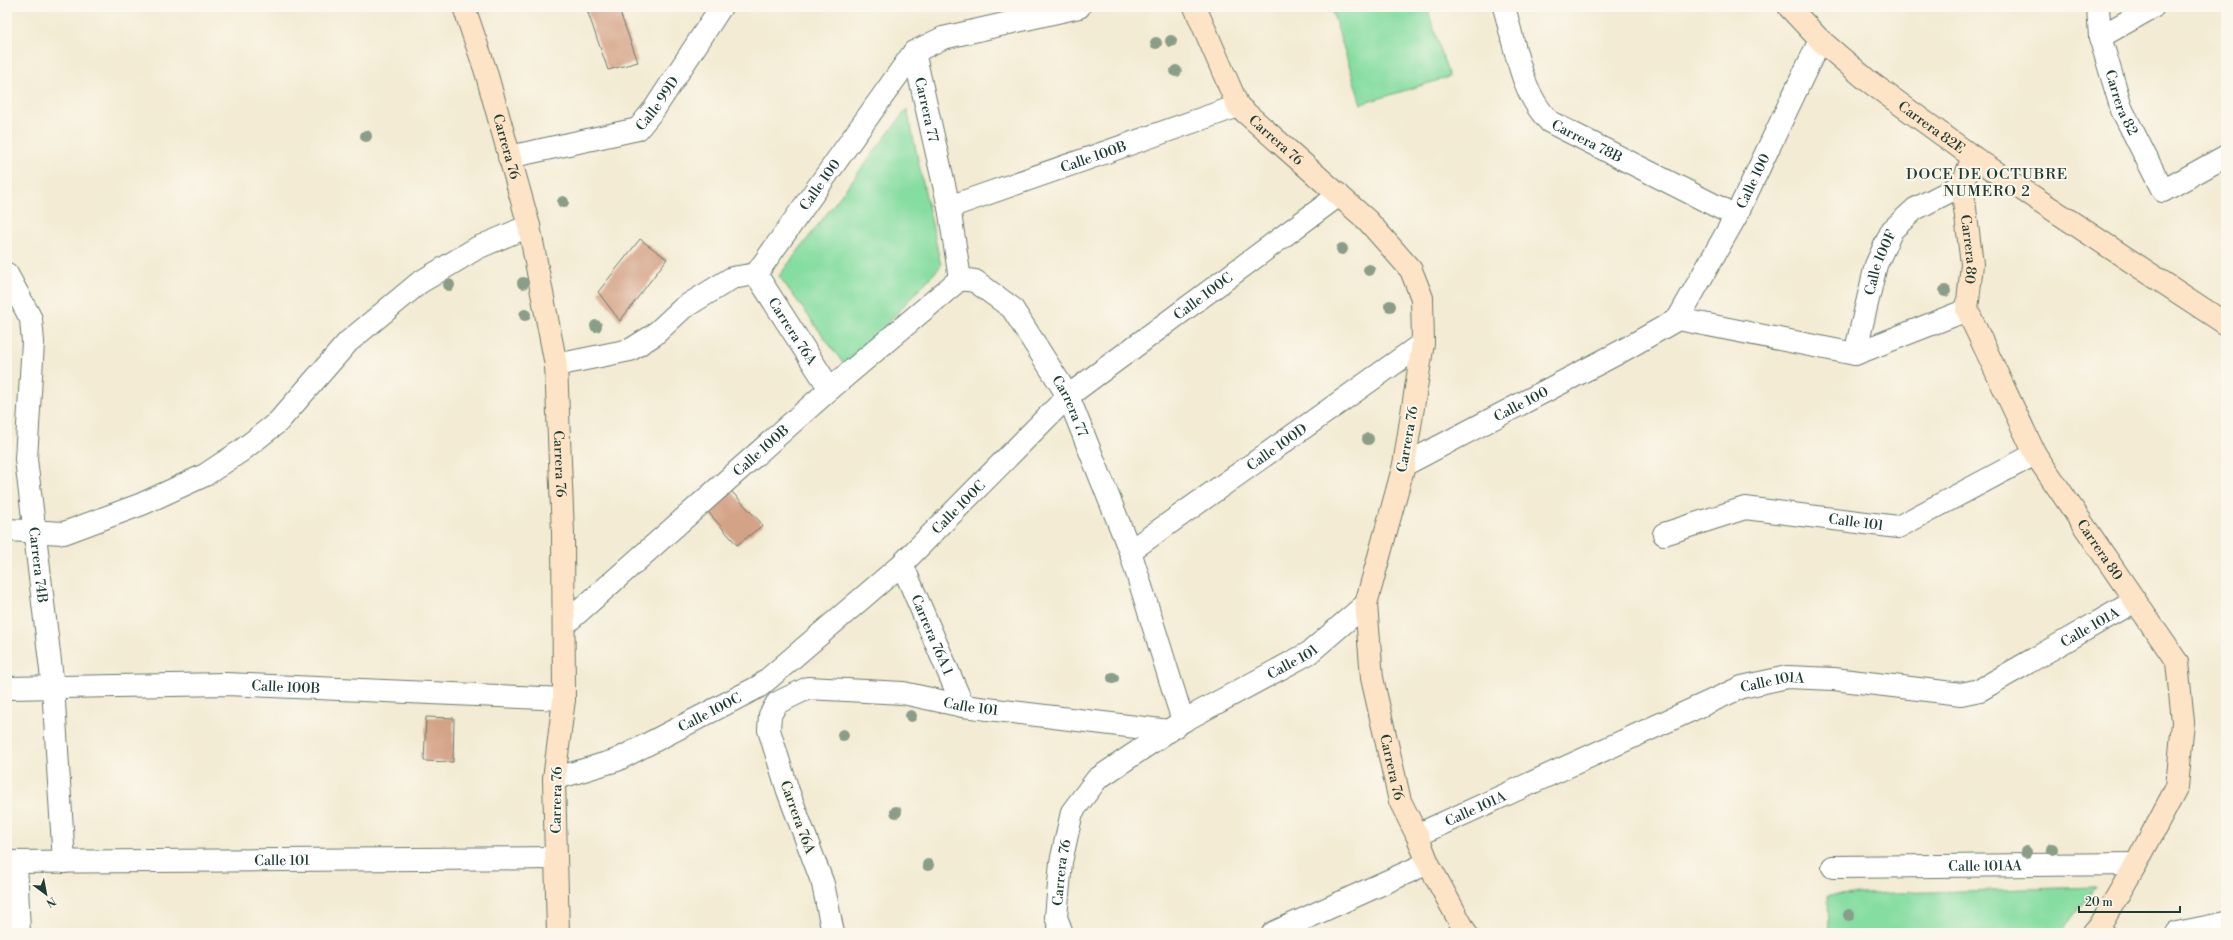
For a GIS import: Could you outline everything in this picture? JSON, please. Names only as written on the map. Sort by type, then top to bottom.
[{"type":"street","name":"Carrera 76","points":[[464,7],[486,72],[529,226],[556,365],[563,533],[564,625],[564,699],[554,779],[558,933]]},
{"type":"street","name":"Calle 99D","points":[[509,157],[638,129],[655,108],[721,7]]},
{"type":"street","name":"Calle 100","points":[[756,274],[914,52],[943,38],[1079,7]]},
{"type":"street","name":"Carrera 76","points":[[1195,7],[1238,106],[1373,227],[1411,270],[1422,298],[1423,343],[1404,465],[1366,604],[1372,678],[1400,801],[1417,835],[1428,863],[1466,933]]},
{"type":"street","name":"Carrera 78B","points":[[1504,7],[1529,95],[1538,110],[1550,122],[1736,216]]},
{"type":"street","name":"Carrera 82E","points":[[1789,7],[1820,40],[1867,80],[1974,157],[2226,324]]},
{"type":"street","name":"Carrera 82","points":[[2098,7],[2100,37],[2122,110],[2163,191],[2226,156]]},
{"type":"street","points":[[2100,37],[2153,7]]},
{"type":"street","name":"Calle 100","points":[[1404,465],[1620,352],[1678,319],[1736,216],[1820,40]]},
{"type":"street","name":"Carrera 77","points":[[914,52],[949,207],[960,279],[975,281],[1012,308],[1068,396],[1130,551],[1176,726]]},
{"type":"street","name":"Calle 100B","points":[[949,207],[1238,106]]},
{"type":"street","points":[[1962,185],[1974,157]]},
{"type":"street","name":"Carrera 80","points":[[1962,185],[1972,264],[1967,310],[2035,454],[2177,662],[2183,722],[2177,788],[2102,924],[2093,933]]},
{"type":"street","name":"Calle 100F","points":[[1854,354],[1876,265],[1892,230],[1915,209],[1962,185]]},
{"type":"street","name":"Calle 100C","points":[[554,779],[617,760],[760,686],[902,564],[1068,396],[1339,195]]},
{"type":"street","points":[[7,530],[64,533],[142,504],[205,475],[241,451],[278,422],[348,342],[419,283],[477,248],[529,226]]},
{"type":"street","name":"Carrera 74B","points":[[7,274],[31,319],[33,342],[26,460],[53,687],[64,862]]},
{"type":"street","points":[[556,365],[630,350],[654,335],[683,308],[732,278],[756,274]]},
{"type":"street","name":"Carrera 76A","points":[[756,274],[830,389]]},
{"type":"street","name":"Calle 100B","points":[[564,625],[830,389],[960,279]]},
{"type":"street","points":[[1678,319],[1854,354],[1967,310]]},
{"type":"street","name":"Calle 100D","points":[[1130,551],[1423,343]]},
{"type":"street","name":"Calle 101","points":[[1664,534],[1745,508],[1898,527],[2035,454]]},
{"type":"street","name":"Carrera 76A 1","points":[[902,564],[963,706]]},
{"type":"street","name":"Calle 101A","points":[[1417,835],[1742,687],[1788,677],[1834,679],[1961,694],[1980,690],[2135,602]]},
{"type":"street","name":"Calle 101","points":[[1072,812],[1097,779],[1176,726],[1309,653],[1366,604]]},
{"type":"street","name":"Calle 100B","points":[[7,688],[226,684],[564,699]]},
{"type":"street","name":"Calle 101","points":[[777,703],[808,688],[903,693],[963,706],[1176,726]]},
{"type":"street","name":"Carrera 76A","points":[[777,703],[770,715],[769,730],[788,791],[823,884],[833,933]]},
{"type":"street","name":"Carrera 76","points":[[1062,933],[1056,917],[1061,862],[1072,812]]},
{"type":"street","name":"Calle 101","points":[[12,862],[556,858]]},
{"type":"street","points":[[12,862],[19,933]]},
{"type":"street","points":[[1273,933],[1428,863]]},
{"type":"street","name":"Calle 101AA","points":[[1833,867],[2136,864]]},
{"type":"street","points":[[2177,933],[2226,923]]},
{"type":"green space","points":[[1331,7],[1427,7],[1449,77],[1361,104]]},
{"type":"green space","points":[[907,109],[941,266],[846,367],[779,276]]},
{"type":"green space","points":[[2096,887],[2061,933],[1829,933],[1828,895]]},
{"type":"building","points":[[586,7],[618,7],[638,62],[608,70]]},
{"type":"building","points":[[640,239],[667,259],[620,321],[598,292]]},
{"type":"building","points":[[719,478],[763,525],[737,545],[696,498]]},
{"type":"building","points":[[426,717],[454,718],[453,762],[424,761]]},
{"type":"district","name":"DOCE DE OCTUBRE NUMERO 2","points":[[1987,182]]}]
